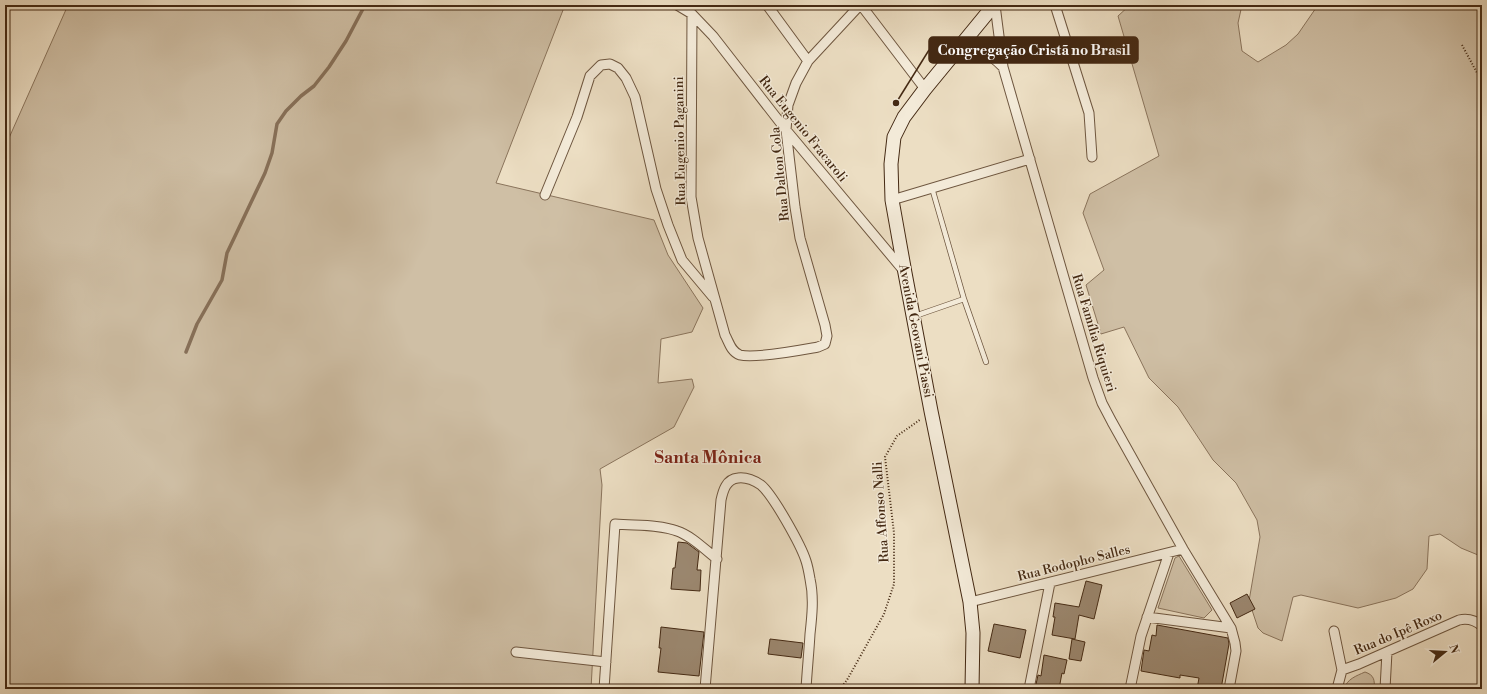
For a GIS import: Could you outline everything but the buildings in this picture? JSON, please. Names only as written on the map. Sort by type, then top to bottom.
[{"type":"main road","name":"Avenida Geovani Piassi","points":[[972,689],[973,633],[970,602],[931,411],[905,273],[892,200],[891,164],[894,137],[904,117],[994,5]]},
{"type":"street","name":"Rua Eugenio Fracaroli","points":[[677,5],[692,14],[713,36],[786,130],[905,273]]},
{"type":"street","points":[[767,5],[808,61]]},
{"type":"street","points":[[860,5],[925,89]]},
{"type":"street","name":"Rua Dalton Cola","points":[[827,336],[826,325],[800,238],[786,130],[788,105],[796,83],[808,61],[860,5]]},
{"type":"street","name":"Rua Família Riquieri","points":[[994,5],[1003,67],[1093,378],[1102,402],[1183,549],[1231,628],[1236,651],[1229,689]]},
{"type":"street","points":[[1056,5],[1089,113],[1092,157]]},
{"type":"street","name":"Rua Eugenio Paganini","points":[[692,14],[691,197],[698,238],[725,335],[732,349],[739,355],[753,356],[818,347],[825,344],[827,336]]},
{"type":"street","points":[[958,50],[969,49],[984,52],[1003,67]]},
{"type":"street","points":[[545,195],[577,117],[590,76],[601,65],[610,64],[618,68],[626,78],[634,97],[656,189],[682,260],[714,298]]},
{"type":"street","points":[[892,200],[1030,159]]},
{"type":"street","points":[[705,689],[721,500],[723,490],[734,478],[750,480],[761,485],[770,495],[800,546],[806,561],[811,581],[813,600],[806,689]]},
{"type":"street","points":[[604,689],[615,524],[656,527],[676,531],[692,539],[717,559]]},
{"type":"street","name":"Rua Rodopho Salles","points":[[970,602],[1183,549]]},
{"type":"street","points":[[1130,689],[1147,617],[1169,553]]},
{"type":"street","points":[[1029,689],[1050,583]]},
{"type":"street","points":[[1147,617],[1231,628]]},
{"type":"street","name":"Rua do Ipê Roxo","points":[[1342,670],[1460,620],[1474,620],[1482,626]]},
{"type":"street","points":[[1334,630],[1342,670],[1337,689]]},
{"type":"street","points":[[516,652],[606,662]]},
{"type":"street","points":[[1385,689],[1387,652]]},
{"type":"lane","points":[[932,188],[964,299],[986,362]]},
{"type":"lane","points":[[913,316],[964,299]]},
{"type":"path","points":[[1462,45],[1482,82]]},
{"type":"path","name":"Rua Affonso Nalli","points":[[840,689],[847,680],[884,614],[894,584],[894,533],[885,457],[897,436],[931,411]]},
{"type":"shaded area","points":[[68,5],[565,5],[496,183],[654,220],[668,255],[703,308],[692,332],[661,339],[658,383],[692,379],[694,387],[674,427],[600,469],[602,485],[591,689],[5,689],[5,147]]},
{"type":"shaded area","points":[[1130,5],[1242,5],[1238,23],[1242,51],[1258,62],[1286,45],[1298,34],[1318,5],[1482,5],[1482,553],[1478,555],[1461,548],[1440,534],[1429,536],[1427,569],[1413,589],[1396,598],[1358,608],[1301,595],[1293,597],[1282,641],[1263,633],[1258,628],[1249,601],[1260,537],[1257,520],[1236,483],[1213,460],[1178,407],[1149,378],[1124,327],[1101,334],[1086,285],[1104,270],[1083,213],[1090,194],[1159,156],[1118,16]]},
{"type":"shaded area","points":[[1179,556],[1212,610],[1204,618],[1158,608],[1175,558]]},
{"type":"shaded area","points":[[1365,672],[1373,678],[1374,689],[1344,689],[1350,680]]},
{"type":"waterway","points":[[186,352],[197,324],[222,280],[227,253],[265,173],[272,153],[277,124],[286,111],[314,86],[329,67],[346,41],[365,5]]},
{"type":"place","name":"Congregação Cristã no Brasil","points":[[896,103]]},
{"type":"district","name":"Santa Mônica","points":[[708,458]]}]
